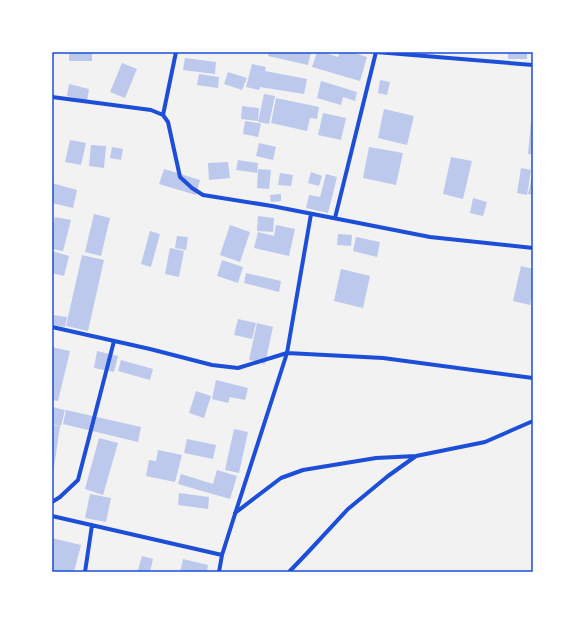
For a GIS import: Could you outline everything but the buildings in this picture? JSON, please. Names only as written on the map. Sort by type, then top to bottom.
[{"type":"street","points":[[163,116],[176,52]]},
{"type":"street","points":[[336,218],[376,52],[533,65]]},
{"type":"street","points":[[52,97],[151,110],[163,116],[168,122],[180,177],[192,188],[203,195],[430,236],[533,248]]},
{"type":"street","points":[[219,572],[222,555],[287,353],[311,214]]},
{"type":"street","points":[[52,327],[150,348],[212,365],[238,368],[287,353],[383,358],[533,378]]},
{"type":"street","points":[[52,502],[60,497],[78,480],[114,340]]},
{"type":"street","points":[[235,514],[281,478],[304,470],[376,458],[416,456],[485,442],[533,421]]},
{"type":"street","points":[[289,572],[348,509],[388,476],[416,456]]},
{"type":"street","points":[[52,516],[222,555]]},
{"type":"street","points":[[85,572],[92,525]]}]
